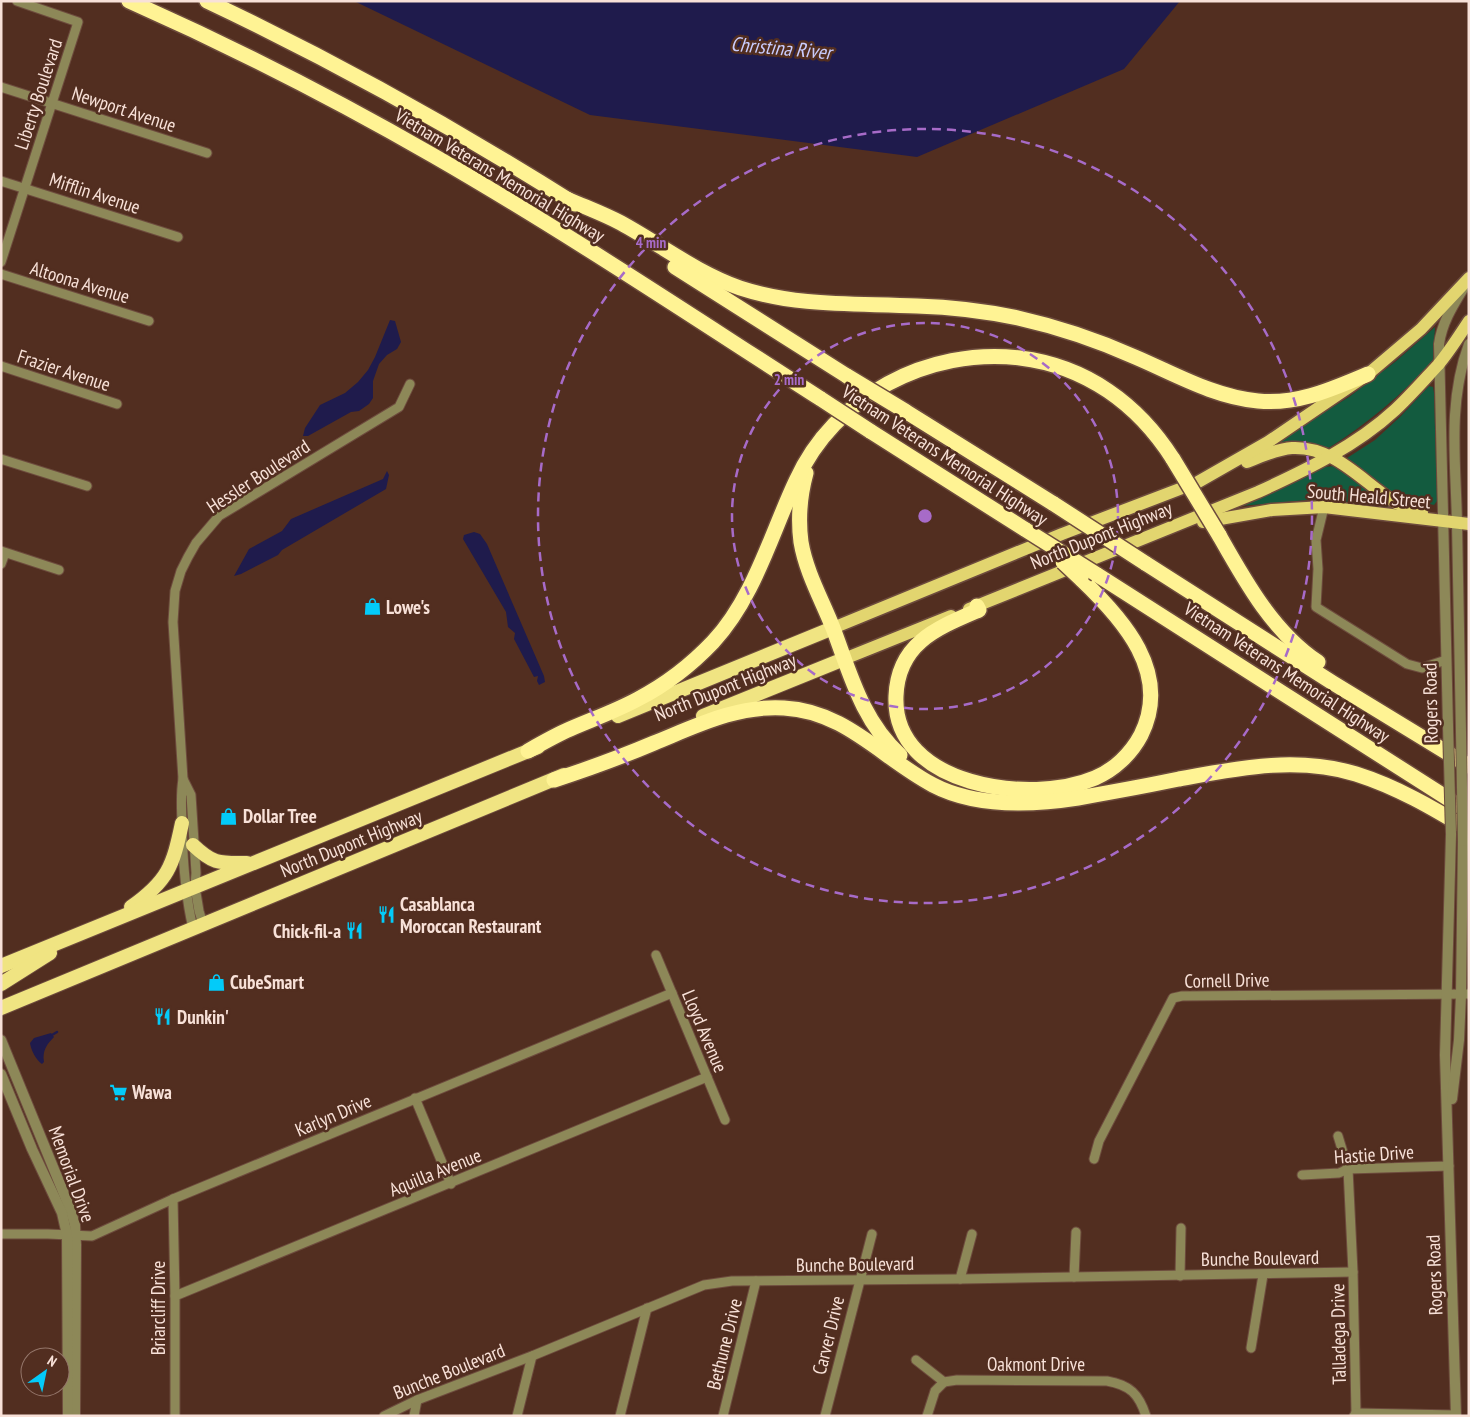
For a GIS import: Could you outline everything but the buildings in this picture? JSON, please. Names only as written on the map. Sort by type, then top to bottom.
[{"type":"highway","name":"Vietnam Veterans Memorial Highway","points":[[129,1],[225,45],[303,84],[433,155],[536,217],[1026,530],[1089,576],[1469,812]]},
{"type":"highway","name":"Vietnam Veterans Memorial Highway","points":[[207,1],[311,52],[466,137],[1054,504],[1333,683],[1469,766]]},
{"type":"highway","points":[[567,199],[621,223],[709,274],[752,291],[812,303],[933,306],[1017,318],[1094,340],[1210,390],[1239,398],[1269,402],[1299,399],[1326,391],[1368,374]]},
{"type":"highway","points":[[528,750],[641,698],[687,665],[714,641],[732,619],[746,596],[799,473],[810,454],[857,404],[900,376],[930,365],[958,358],[979,356],[1011,357],[1062,368],[1082,376],[1122,400],[1142,418],[1173,459],[1256,596],[1280,628],[1312,658],[1406,726]]},
{"type":"highway","points":[[827,434],[812,459],[805,478],[801,499],[800,524],[804,556],[844,659],[867,713],[892,748],[911,765],[930,777],[980,799]]},
{"type":"highway","points":[[977,606],[979,610],[942,625],[925,637],[914,648],[903,665],[898,679],[896,700],[899,720],[908,739],[919,754],[936,767],[956,777],[972,782],[1001,787],[1031,788],[1061,787],[1083,782],[1112,769],[1135,745],[1146,720],[1150,694],[1145,664],[1135,641],[1089,576]]},
{"type":"highway","name":"North Dupont Highway","points":[[1,966],[528,750],[570,736],[833,628]]},
{"type":"highway","name":"North Dupont Highway","points":[[1,1008],[554,780],[593,761],[844,659]]},
{"type":"highway","points":[[554,780],[597,767],[731,713],[758,708],[782,708],[811,712],[837,721],[934,785],[955,794],[980,799],[1016,802],[1067,800],[1234,769],[1272,764],[1297,764],[1332,769],[1378,782],[1413,797],[1466,836]]},
{"type":"highway","points":[[111,921],[150,893],[164,878],[174,856],[182,823]]},
{"type":"highway","points":[[193,845],[209,859],[217,862],[256,862]]},
{"type":"highway","points":[[1,984],[84,932]]},
{"type":"main road","name":"North Dupont Highway","points":[[833,628],[1062,534],[1198,482],[1268,442],[1368,374],[1421,329],[1469,279]]},
{"type":"main road","name":"North Dupont Highway","points":[[844,659],[1173,527],[1294,476],[1332,456],[1395,410],[1439,364],[1469,321]]},
{"type":"main road","name":"South Heald Street","points":[[1198,482],[1270,452],[1291,448],[1312,449],[1332,456],[1398,504],[1443,521]]},
{"type":"main road","name":"South Heald Street","points":[[1173,527],[1272,510],[1324,507],[1463,523]]},
{"type":"street","name":"Liberty Boulevard","points":[[1,262],[78,22],[17,1]]},
{"type":"street","name":"Newport Avenue","points":[[1,87],[207,154]]},
{"type":"street","name":"Mifflin Avenue","points":[[1,181],[178,237]]},
{"type":"street","name":"Altoona Avenue","points":[[1,274],[149,321]]},
{"type":"street","name":"Rogers Road","points":[[1456,1416],[1445,1055],[1451,834],[1439,364],[1441,330],[1469,279]]},
{"type":"street","name":"Rogers Road","points":[[1448,1133],[1465,994],[1466,836],[1461,733],[1463,523],[1454,450],[1455,406],[1461,370],[1469,344]]},
{"type":"street","name":"Frazier Avenue","points":[[1,366],[117,404]]},
{"type":"street","name":"Hessler Boulevard","points":[[198,926],[182,823],[181,793],[183,779],[173,622],[175,591],[181,571],[196,543],[219,516],[399,407],[410,384]]},
{"type":"street","points":[[1,459],[87,486]]},
{"type":"street","points":[[1324,507],[1316,540],[1318,569],[1316,607],[1407,664],[1422,668],[1446,660]]},
{"type":"street","points":[[1,564],[3,552],[59,570]]},
{"type":"street","name":"Hessler Boulevard","points":[[183,779],[191,795],[193,845],[191,889]]},
{"type":"street","name":"Lloyd Avenue","points":[[656,955],[725,1120]]},
{"type":"street","name":"Karlyn Drive","points":[[1,1234],[92,1236],[173,1199],[672,993]]},
{"type":"street","name":"Cornell Drive","points":[[1094,1159],[1099,1141],[1173,998],[1182,996],[1240,995],[1465,994]]},
{"type":"street","name":"Memorial Drive","points":[[1,1040],[71,1211],[75,1416]]},
{"type":"street","name":"Memorial Drive","points":[[1,1074],[72,1235],[68,1416]]},
{"type":"street","name":"Aquilla Avenue","points":[[175,1296],[707,1078]]},
{"type":"street","points":[[415,1098],[451,1184]]},
{"type":"street","name":"Talladega Drive","points":[[1338,1136],[1348,1169],[1353,1272],[1355,1414]]},
{"type":"street","name":"Hastie Drive","points":[[1302,1175],[1339,1173],[1348,1169],[1449,1166]]},
{"type":"street","name":"Briarcliff Drive","points":[[173,1199],[175,1416]]},
{"type":"street","points":[[1180,1276],[1181,1228]]},
{"type":"street","points":[[1074,1277],[1076,1232]]},
{"type":"street","name":"Carver Drive","points":[[825,1416],[858,1280],[872,1234]]},
{"type":"street","points":[[960,1279],[972,1234]]},
{"type":"street","name":"Bunche Boulevard","points":[[384,1416],[417,1400],[532,1356],[704,1285],[732,1281],[1353,1272]]},
{"type":"street","points":[[1251,1348],[1263,1274]]},
{"type":"street","name":"Bethune Drive","points":[[723,1416],[756,1281]]},
{"type":"street","points":[[620,1416],[647,1308]]},
{"type":"street","points":[[517,1416],[532,1356]]},
{"type":"street","points":[[916,1360],[944,1382],[935,1391],[927,1416]]},
{"type":"street","name":"Oakmont Drive","points":[[944,1382],[957,1380],[1107,1381],[1120,1383],[1133,1390],[1143,1405],[1146,1416]]},
{"type":"street","points":[[414,1416],[417,1400]]},
{"type":"street","points":[[1355,1414],[1456,1416]]},
{"type":"green space","points":[[1435,327],[1433,360],[1409,385],[1370,419],[1327,449],[1303,443],[1279,444],[1279,440],[1349,397],[1395,362]]},
{"type":"green space","points":[[1429,386],[1433,387],[1434,393],[1437,501],[1434,505],[1400,497],[1347,458],[1375,440]]},
{"type":"green space","points":[[1335,466],[1346,471],[1389,504],[1388,508],[1319,499],[1240,506],[1298,481],[1324,467]]},
{"type":"water","name":"Christina River","points":[[354,1],[1180,1],[1124,69],[917,157],[590,115]]},
{"type":"water","points":[[390,320],[395,321],[401,342],[397,349],[387,355],[379,364],[373,381],[373,398],[369,404],[359,411],[351,412],[308,436],[303,436],[305,428],[320,405],[345,393],[368,370]]},
{"type":"water","points":[[387,471],[389,475],[386,489],[282,550],[278,555],[234,576],[249,549],[282,531],[291,519],[383,479]]},
{"type":"water","points":[[474,532],[480,534],[487,544],[544,676],[545,682],[539,685],[537,681],[538,676],[534,677],[514,639],[515,633],[508,627],[506,612],[463,539],[464,535]]},
{"type":"water","points":[[51,1033],[54,1037],[46,1048],[42,1064],[34,1055],[30,1043],[34,1038]]},
{"type":"waterway","points":[[52,1035],[57,1032]]},
{"type":"place","name":"Lowe's","points":[[372,607]]},
{"type":"place","name":"Dollar Tree","points":[[229,816]]},
{"type":"place","name":"Casablanca Moroccan Restaurant","points":[[386,915]]},
{"type":"place","name":"Chick-fil-a","points":[[355,931]]},
{"type":"place","name":"CubeSmart","points":[[216,982]]},
{"type":"place","name":"Dunkin'","points":[[163,1017]]},
{"type":"place","name":"Wawa","points":[[118,1092]]}]
